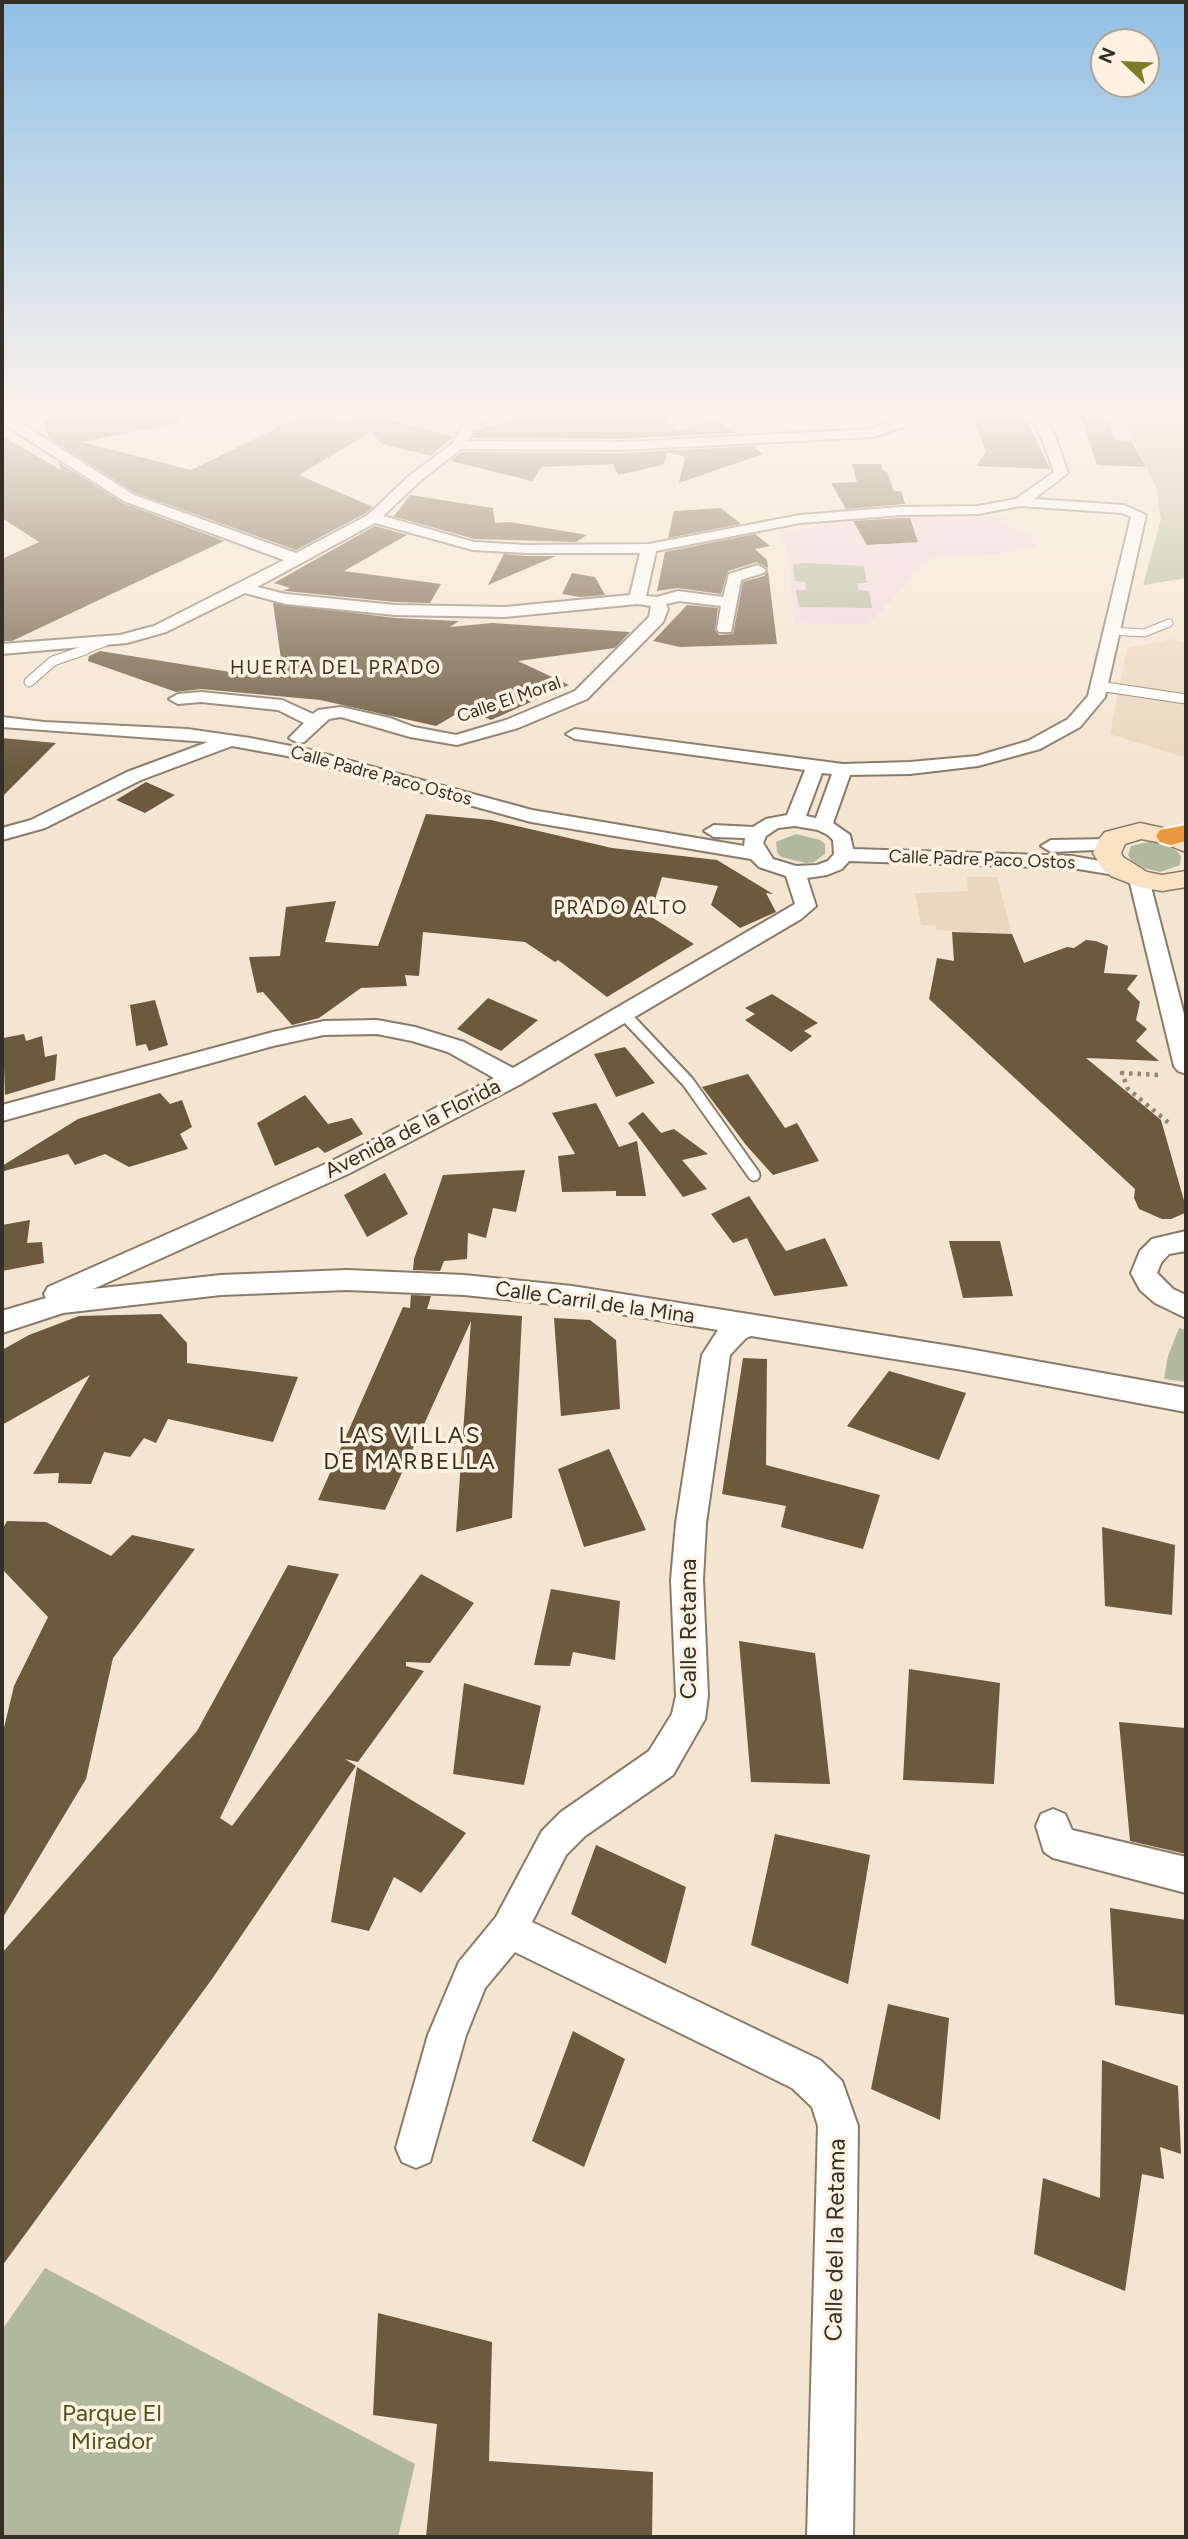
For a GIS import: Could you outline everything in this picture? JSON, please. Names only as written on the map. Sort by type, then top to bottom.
[{"type":"main road","points":[[1181,838],[1140,831],[1115,838],[1107,853],[1112,862],[1130,875],[1162,883],[1186,879]]},
{"type":"street","points":[[216,529],[297,559]]},
{"type":"street","points":[[2,649],[104,643],[159,629],[243,589],[350,529]]},
{"type":"street","points":[[416,529],[472,546],[526,549],[649,548],[745,529]]},
{"type":"street","points":[[575,734],[843,770],[909,768],[978,761],[1034,746],[1074,723],[1096,697],[1136,529]]},
{"type":"street","points":[[637,599],[649,548]]},
{"type":"street","points":[[725,629],[734,577],[758,570]]},
{"type":"street","points":[[243,589],[286,599],[346,607],[457,612],[505,612],[637,599],[657,602],[678,596],[729,602]]},
{"type":"street","name":"Calle El Moral","points":[[313,722],[324,714],[341,712],[426,736],[457,740],[512,724],[581,695],[657,619],[660,609],[657,602]]},
{"type":"street","points":[[178,699],[201,697],[282,705],[313,722],[298,738]]},
{"type":"street","name":"Calle Padre Paco Ostos","points":[[2,709],[197,722],[298,738],[572,809],[706,830],[757,833]]},
{"type":"street","name":"Calle Padre Paco Ostos","points":[[2,722],[44,727],[167,732],[231,740],[300,753],[531,816],[757,854]]},
{"type":"street","points":[[2,834],[49,820],[134,776],[231,740]]},
{"type":"street","points":[[795,820],[815,767]]},
{"type":"street","points":[[822,825],[843,770]]},
{"type":"street","points":[[795,820],[822,825],[843,847],[835,864],[820,871],[795,872],[779,869],[757,854],[753,843],[757,833],[773,823],[795,820]]},
{"type":"street","name":"Calle Padre Paco Ostos","points":[[843,847],[1109,845]]},
{"type":"street","name":"Calle Padre Paco Ostos","points":[[843,847],[1072,862],[1130,875]]},
{"type":"street","name":"Avenida de la Florida","points":[[2,1320],[339,1168],[513,1078],[783,922],[806,906],[795,872]]},
{"type":"street","points":[[1130,875],[1186,1066]]},
{"type":"street","points":[[2,1113],[273,1039],[324,1028],[377,1027],[415,1034],[456,1047],[513,1078]]},
{"type":"street","points":[[1186,1241],[1161,1246],[1149,1258],[1144,1273],[1149,1283],[1164,1296],[1186,1307]]},
{"type":"street","name":"Calle Carril de la Mina","points":[[2,1320],[63,1303],[100,1297],[221,1285],[347,1280],[464,1285],[536,1292],[962,1359],[1186,1400]]},
{"type":"street","name":"Calle Retama","points":[[416,2148],[447,2035],[472,1975],[509,1930],[554,1843],[573,1824],[661,1763],[688,1719],[692,1696],[687,1580],[691,1523],[716,1355],[722,1343],[736,1330],[747,1326]]},
{"type":"street","points":[[1053,1826],[1056,1840],[1065,1846],[1186,1875]]},
{"type":"street","name":"Calle del la Retama","points":[[509,1930],[806,2074],[828,2095],[838,2126],[830,2537]]},
{"type":"lane","points":[[1111,631],[1144,634],[1169,623]]},
{"type":"lane","points":[[29,682],[53,661],[104,643]]},
{"type":"lane","points":[[1099,686],[1186,699]]},
{"type":"lane","points":[[623,1013],[688,1082],[754,1175]]},
{"type":"path","points":[[1158,1075],[1122,1073],[1128,1089],[1170,1124]]},
{"type":"shaded area","points":[[1023,529],[1038,547],[1001,554],[933,558],[918,566],[910,580],[868,625],[795,623],[786,545],[777,530]]},
{"type":"shaded area","points":[[1172,639],[1186,642],[1186,758],[1110,734],[1127,648]]},
{"type":"shaded area","points":[[967,877],[997,877],[1012,934],[935,930],[936,926],[921,925],[915,893],[968,891]]},
{"type":"green space","points":[[1158,529],[1186,529],[1186,578],[1143,585]]},
{"type":"green space","points":[[803,563],[864,566],[867,583],[857,583],[858,590],[869,591],[872,608],[799,607],[796,590],[806,590],[805,582],[795,581],[793,565]]},
{"type":"green space","points":[[796,834],[820,840],[825,844],[825,854],[814,862],[806,863],[781,857],[777,852],[776,842]]},
{"type":"green space","points":[[1153,841],[1177,851],[1181,856],[1180,865],[1160,872],[1144,868],[1131,860],[1128,855],[1131,846]]},
{"type":"green space","points":[[1179,1328],[1186,1330],[1186,1382],[1164,1379],[1168,1356]]},
{"type":"green space","name":"Parque El Mirador","points":[[45,2268],[415,2464],[398,2537],[2,2537],[2,2330]]},
{"type":"building","points":[[20,529],[193,529],[224,541],[12,641],[2,641],[2,559],[39,542]]},
{"type":"building","points":[[238,529],[335,529],[296,550]]},
{"type":"building","points":[[369,529],[387,529],[407,535],[344,571],[441,584],[430,603],[283,591],[290,588],[274,583]]},
{"type":"building","points":[[441,529],[554,529],[587,535],[576,542],[475,539]]},
{"type":"building","points":[[670,529],[712,529],[668,538]]},
{"type":"building","points":[[858,529],[914,529],[918,542],[867,545]]},
{"type":"building","points":[[755,534],[770,546],[755,549],[767,560],[768,568],[757,562],[728,571],[721,594],[678,588],[657,591],[665,552]]},
{"type":"building","points":[[504,554],[526,556],[556,556],[488,585]]},
{"type":"building","points":[[768,571],[777,644],[680,647],[653,641],[687,605],[718,608],[715,630],[719,635],[733,634],[743,582],[764,576]]},
{"type":"building","points":[[572,573],[595,577],[605,595],[580,597],[562,594]]},
{"type":"building","points":[[273,603],[395,618],[459,621],[450,627],[492,623],[630,632],[615,648],[518,661],[569,685],[491,720],[465,709],[436,726],[320,700],[201,689],[176,692],[88,661],[89,656],[100,651],[249,675],[281,659]]},
{"type":"building","points":[[2,738],[56,743],[2,797]]},
{"type":"building","points":[[146,782],[175,795],[145,813],[116,800]]},
{"type":"building","points":[[426,814],[491,820],[612,848],[717,860],[773,894],[766,893],[776,912],[740,928],[711,905],[718,886],[662,877],[650,916],[694,944],[607,997],[558,960],[555,962],[525,942],[423,932],[419,976],[405,975],[407,986],[361,988],[319,1018],[292,1025],[263,992],[257,993],[249,957],[280,956],[286,907],[336,901],[325,942],[378,946]]},
{"type":"building","points":[[952,932],[1012,934],[1024,963],[1067,947],[1074,948],[1086,940],[1096,941],[1108,946],[1104,973],[1138,975],[1127,989],[1140,1002],[1136,1020],[1147,1029],[1136,1041],[1159,1061],[1086,1058],[1161,1120],[1185,1204],[1185,1213],[1171,1219],[1162,1219],[1139,1209],[1134,1198],[1135,1189],[929,999],[937,958],[954,961]]},
{"type":"building","points":[[772,994],[818,1023],[804,1031],[812,1036],[791,1052],[745,1020],[755,1014],[745,1008]]},
{"type":"building","points":[[488,998],[538,1020],[501,1051],[457,1029]]},
{"type":"building","points":[[155,1000],[168,1045],[149,1051],[146,1044],[136,1046],[130,1005]]},
{"type":"building","points":[[24,1034],[26,1041],[42,1036],[45,1057],[57,1054],[55,1080],[5,1095],[3,1038]]},
{"type":"building","points":[[625,1047],[655,1083],[616,1097],[594,1054]]},
{"type":"building","points":[[748,1074],[785,1128],[797,1123],[819,1161],[773,1175],[746,1145],[702,1087]]},
{"type":"building","points":[[160,1093],[170,1104],[182,1100],[192,1127],[180,1134],[188,1149],[129,1167],[105,1154],[75,1165],[68,1154],[4,1171],[2,1166],[78,1119]]},
{"type":"building","points":[[305,1095],[328,1124],[352,1118],[363,1134],[325,1153],[318,1147],[275,1166],[257,1123]]},
{"type":"building","points":[[596,1103],[619,1147],[637,1141],[646,1196],[616,1196],[616,1191],[562,1192],[558,1156],[575,1154],[552,1113]]},
{"type":"building","points":[[643,1112],[661,1133],[674,1129],[708,1154],[682,1160],[707,1189],[683,1197],[628,1123]]},
{"type":"building","points":[[525,1170],[516,1212],[493,1208],[486,1238],[468,1233],[467,1259],[444,1261],[440,1271],[413,1270],[414,1259],[443,1175]]},
{"type":"building","points":[[385,1173],[408,1214],[367,1237],[344,1195]]},
{"type":"building","points":[[749,1196],[786,1251],[825,1238],[848,1286],[774,1296],[747,1238],[733,1243],[711,1214]]},
{"type":"building","points":[[30,1220],[27,1243],[42,1242],[44,1263],[2,1271],[2,1225]]},
{"type":"building","points":[[949,1241],[1000,1241],[1013,1296],[963,1298]]},
{"type":"building","points":[[411,1295],[431,1296],[427,1309],[522,1316],[512,1518],[456,1532],[471,1321],[385,1510],[318,1500],[403,1307],[410,1308]]},
{"type":"building","points":[[161,1314],[187,1343],[187,1363],[298,1377],[273,1442],[168,1419],[156,1443],[144,1438],[130,1457],[104,1452],[91,1484],[58,1483],[59,1473],[33,1474],[90,1375],[2,1425],[2,1350],[29,1335],[79,1316]]},
{"type":"building","points":[[554,1318],[590,1320],[616,1340],[620,1409],[561,1416]]},
{"type":"building","points":[[743,1358],[767,1359],[766,1465],[880,1495],[863,1549],[781,1527],[786,1506],[722,1494]]},
{"type":"building","points":[[889,1371],[966,1393],[939,1460],[847,1426]]},
{"type":"building","points":[[609,1449],[646,1530],[584,1547],[558,1469]]},
{"type":"building","points":[[7,1521],[46,1522],[111,1556],[132,1535],[195,1549],[113,1658],[86,1779],[2,1919],[2,1736],[14,1686],[48,1617],[2,1569],[2,1530]]},
{"type":"building","points":[[1102,1527],[1175,1545],[1172,1615],[1105,1606]]},
{"type":"building","points":[[288,1565],[339,1574],[220,1818],[232,1826],[421,1574],[474,1603],[430,1663],[406,1662],[406,1666],[424,1671],[358,1762],[345,1759],[356,1766],[212,1979],[2,2266],[2,1953],[197,1731]]},
{"type":"building","points":[[551,1589],[620,1601],[615,1660],[573,1652],[570,1666],[534,1665]]},
{"type":"building","points":[[739,1641],[815,1653],[830,1784],[751,1782]]},
{"type":"building","points":[[909,1669],[1000,1683],[994,1784],[903,1780]]},
{"type":"building","points":[[464,1683],[541,1706],[524,1785],[453,1774]]},
{"type":"building","points":[[1119,1722],[1186,1728],[1186,1854],[1130,1841]]},
{"type":"building","points":[[357,1767],[466,1833],[421,1893],[394,1877],[369,1931],[331,1922]]},
{"type":"building","points":[[775,1834],[870,1855],[848,1984],[751,1945]]},
{"type":"building","points":[[596,1845],[686,1887],[666,1964],[571,1914]]},
{"type":"building","points":[[1110,1908],[1186,1920],[1186,2015],[1115,2005]]},
{"type":"building","points":[[888,2004],[949,2018],[940,2120],[871,2089]]},
{"type":"building","points":[[573,2031],[625,2059],[584,2167],[532,2141]]},
{"type":"building","points":[[1102,2060],[1178,2086],[1181,2154],[1160,2147],[1164,2179],[1142,2174],[1125,2291],[1034,2254],[1043,2178],[1100,2198]]},
{"type":"building","points":[[378,2313],[492,2342],[489,2461],[653,2472],[652,2537],[426,2537],[437,2424],[373,2415]]},
{"type":"district","name":"HUERTA DEL PRADO","points":[[336,668]]},
{"type":"district","name":"PRADO ALTO","points":[[621,908]]},
{"type":"district","name":"LAS VILLAS DE MARBELLA","points":[[410,1449]]}]
